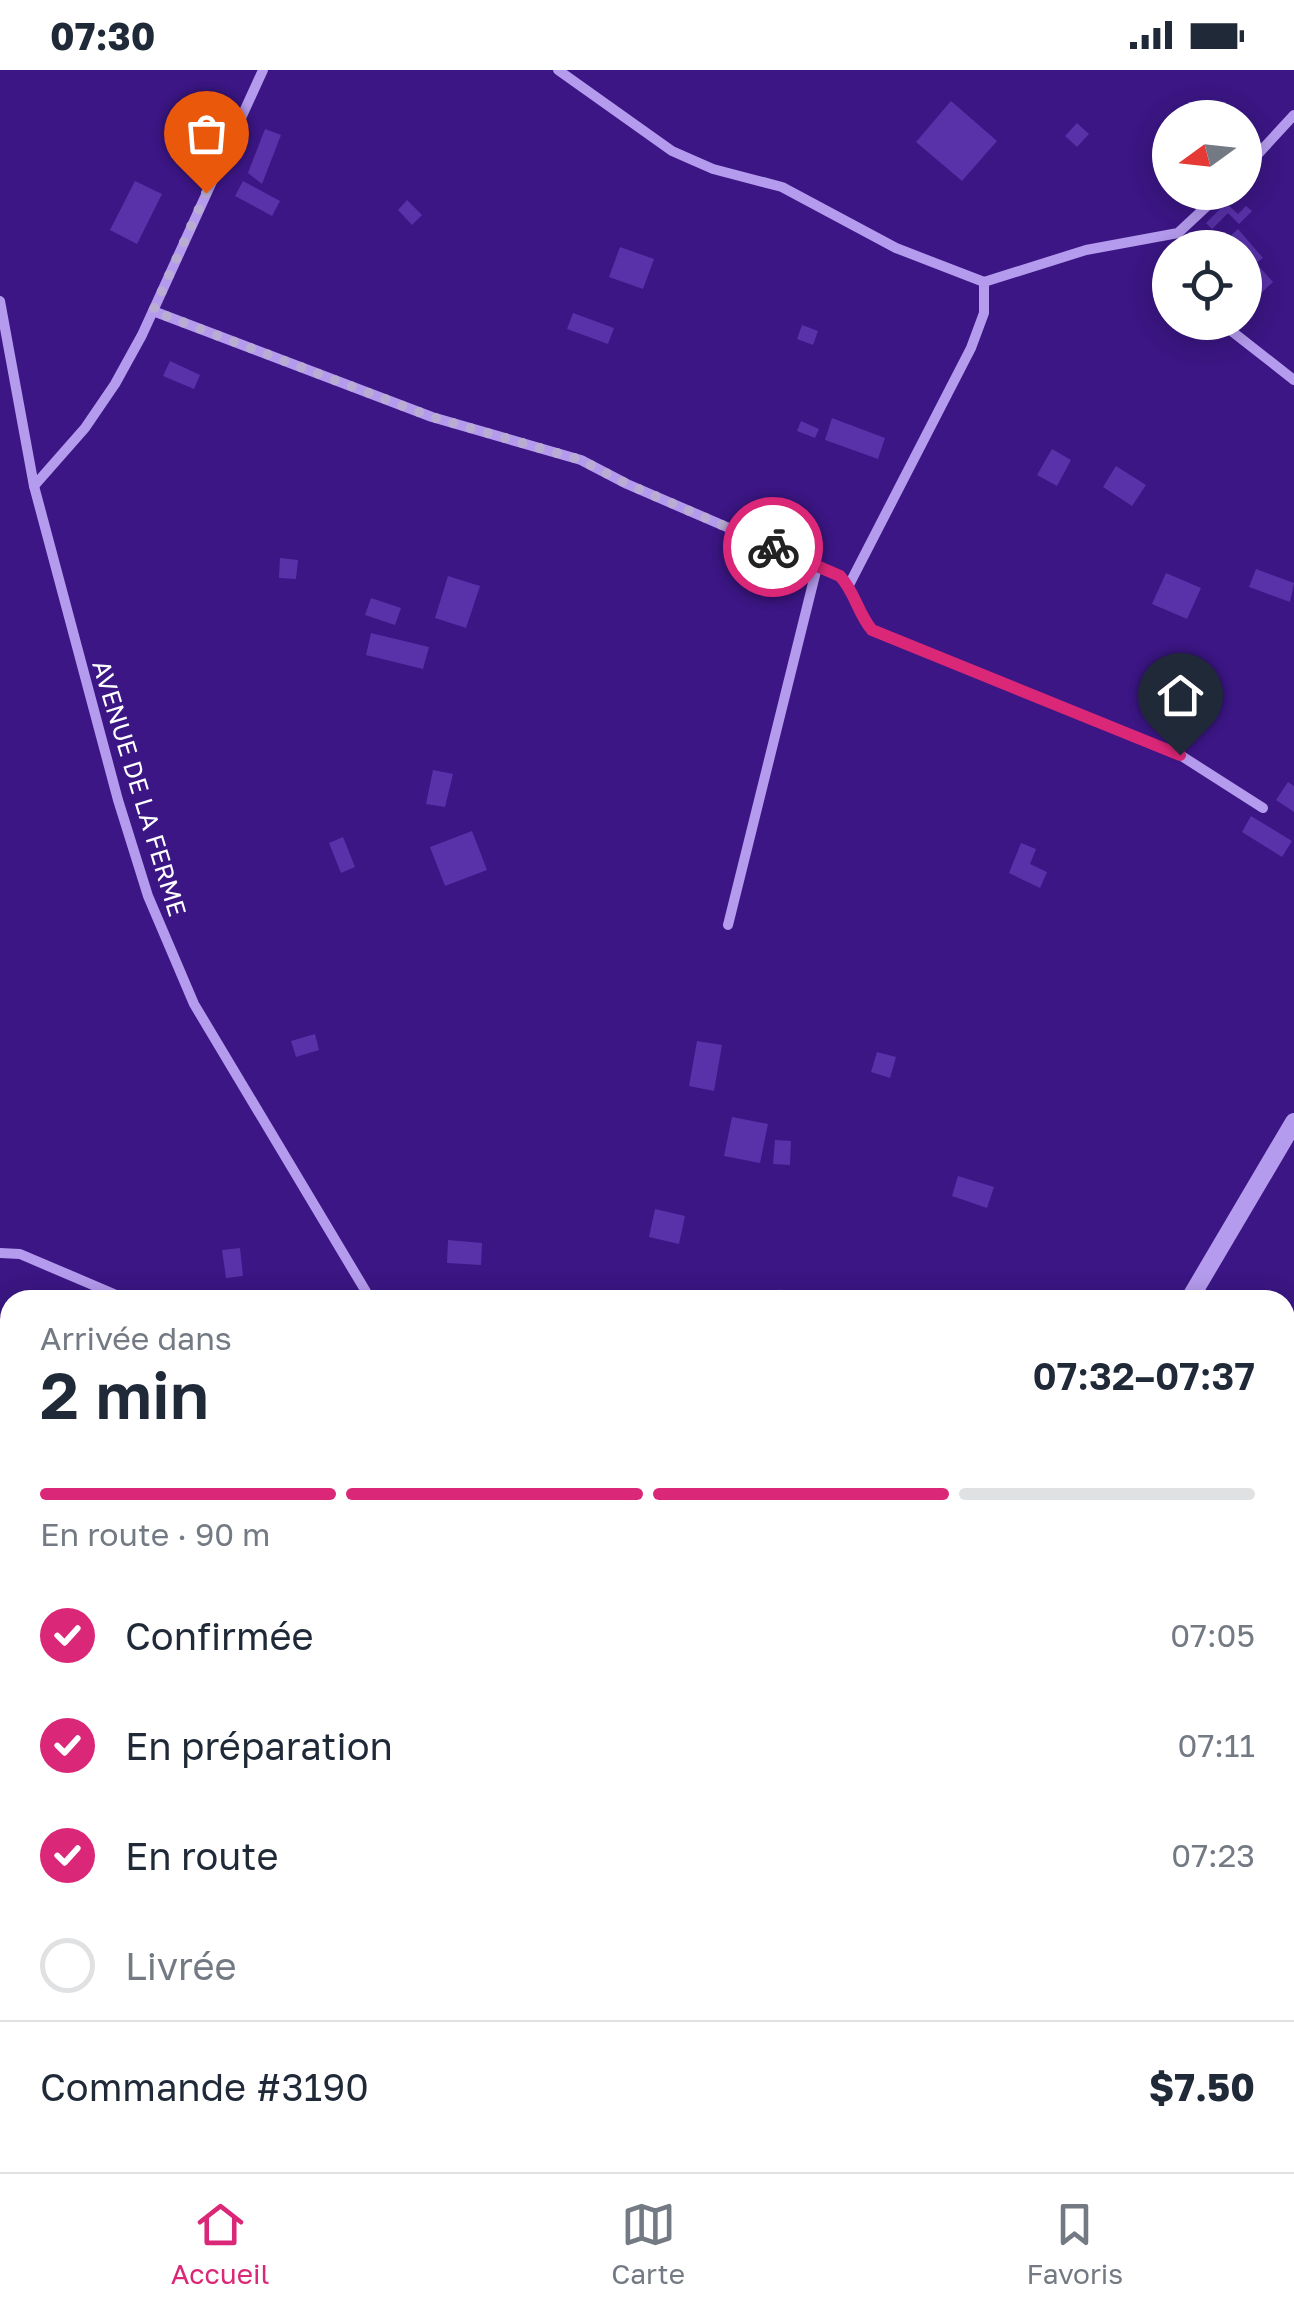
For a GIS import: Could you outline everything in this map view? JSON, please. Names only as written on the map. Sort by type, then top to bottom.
[{"type":"street","points":[[34,486],[84,428],[115,384],[153,311],[263,70]]},
{"type":"street","points":[[558,70],[672,151],[712,169],[782,187],[896,248],[984,282],[1086,250],[1178,232],[1202,210]]},
{"type":"street","points":[[1262,150],[1294,115]]},
{"type":"street","points":[[848,585],[971,348],[984,313],[984,282]]},
{"type":"street","name":"AVENUE DE LA FERME","points":[[0,300],[34,486],[118,800],[148,896],[194,1004],[364,1290]]},
{"type":"street","points":[[153,311],[432,417],[581,460],[627,484],[818,566],[840,576],[848,585],[872,630],[1180,755],[1263,808]]},
{"type":"street","points":[[1243,340],[1294,380]]},
{"type":"street","points":[[728,925],[818,566]]},
{"type":"street","points":[[1195,1290],[1294,1122]]},
{"type":"street","points":[[0,1253],[20,1254],[105,1290]]},
{"type":"building","points":[[951,101],[997,141],[962,181],[916,142]]},
{"type":"building","points":[[1077,123],[1089,134],[1077,147],[1065,136]]},
{"type":"building","points":[[265,129],[281,135],[262,184],[248,173]]},
{"type":"building","points":[[135,181],[162,194],[137,244],[110,230]]},
{"type":"building","points":[[243,181],[280,201],[272,216],[235,196]]},
{"type":"building","points":[[407,200],[422,215],[412,225],[398,210]]},
{"type":"building","points":[[1219,210],[1234,210],[1238,214],[1242,210],[1252,211],[1239,224],[1228,213],[1212,229],[1206,223]]},
{"type":"building","points":[[620,247],[654,259],[643,289],[609,277]]},
{"type":"building","points":[[1262,270],[1273,282],[1262,292]]},
{"type":"building","points":[[573,313],[614,328],[608,344],[567,329]]},
{"type":"building","points":[[802,325],[818,331],[813,345],[797,339]]},
{"type":"building","points":[[170,361],[200,375],[194,389],[163,376]]},
{"type":"building","points":[[832,418],[885,438],[878,459],[825,440]]},
{"type":"building","points":[[801,421],[819,429],[815,438],[797,431]]},
{"type":"building","points":[[1052,449],[1071,460],[1057,486],[1037,475]]},
{"type":"building","points":[[1116,466],[1146,485],[1132,506],[1103,487]]},
{"type":"building","points":[[280,558],[298,560],[296,579],[279,578]]},
{"type":"building","points":[[1256,569],[1294,583],[1290,602],[1249,587]]},
{"type":"building","points":[[1166,573],[1201,588],[1187,619],[1152,604]]},
{"type":"building","points":[[448,576],[480,586],[466,628],[435,618]]},
{"type":"building","points":[[371,598],[401,608],[395,625],[365,615]]},
{"type":"building","points":[[371,633],[429,647],[423,669],[366,655]]},
{"type":"building","points":[[433,770],[453,774],[445,807],[426,804]]},
{"type":"building","points":[[1288,782],[1294,786],[1294,812],[1276,800]]},
{"type":"building","points":[[1251,816],[1292,841],[1282,857],[1242,832]]},
{"type":"building","points":[[472,831],[487,870],[445,886],[430,847]]},
{"type":"building","points":[[343,837],[355,867],[341,873],[329,843]]},
{"type":"building","points":[[1021,843],[1036,849],[1030,864],[1047,872],[1040,888],[1009,873]]},
{"type":"building","points":[[315,1034],[319,1050],[296,1057],[291,1041]]},
{"type":"building","points":[[697,1041],[722,1045],[714,1091],[689,1086]]},
{"type":"building","points":[[877,1052],[896,1057],[890,1078],[871,1072]]},
{"type":"building","points":[[732,1117],[768,1124],[760,1163],[724,1156]]},
{"type":"building","points":[[775,1140],[791,1141],[790,1165],[773,1164]]},
{"type":"building","points":[[958,1176],[994,1187],[987,1208],[952,1196]]},
{"type":"building","points":[[655,1209],[685,1216],[679,1244],[649,1237]]},
{"type":"building","points":[[448,1240],[482,1243],[481,1265],[447,1263]]},
{"type":"building","points":[[240,1248],[243,1276],[226,1278],[222,1250]]},
{"type":"way so far","points":[[206,193],[153,311],[432,417],[581,460],[773,547]]},
{"type":"route","points":[[773,547],[840,576],[872,630],[1180,755]]}]
